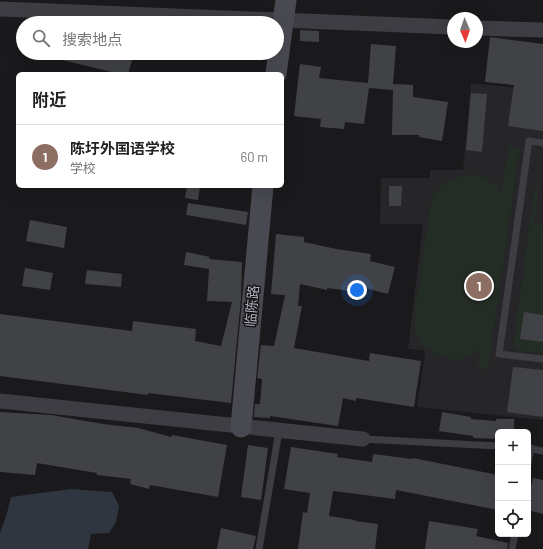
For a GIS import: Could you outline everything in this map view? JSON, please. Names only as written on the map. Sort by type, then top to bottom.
[{"type":"street","points":[[283,16],[286,0]]},
{"type":"street","points":[[0,9],[179,16]]},
{"type":"street","points":[[284,20],[447,27]]},
{"type":"street","points":[[483,28],[543,30]]},
{"type":"street","points":[[276,72],[278,60]]},
{"type":"street","name":"临陈路","points":[[241,426],[263,188]]},
{"type":"street","points":[[0,401],[363,440]]},
{"type":"lane","points":[[543,143],[529,140],[500,354],[543,360]]},
{"type":"lane","points":[[261,548],[279,431]]},
{"type":"lane","points":[[363,440],[495,446]]},
{"type":"lane","points":[[531,448],[543,451]]},
{"type":"lane","points":[[512,549],[514,537]]},
{"type":"shaded area","points":[[471,83],[543,91],[543,420],[417,407],[425,355],[423,350],[408,349],[423,224],[380,224],[381,178],[430,178],[430,170],[463,170]]},
{"type":"shaded area","points":[[508,147],[520,148],[488,369],[478,368],[480,350],[469,357],[455,359],[440,356],[426,348],[417,337],[415,327],[415,311],[430,207],[433,196],[439,189],[451,180],[467,175],[474,175],[489,180],[502,193]]},
{"type":"shaded area","points":[[535,187],[539,187],[534,223],[543,225],[543,354],[514,350],[513,345]]},
{"type":"shaded area","points":[[71,489],[112,492],[119,506],[116,522],[109,533],[91,534],[88,549],[0,549],[0,533],[11,497]]},
{"type":"building","points":[[300,30],[319,31],[319,42],[300,41]]},
{"type":"building","points":[[490,37],[543,44],[543,131],[508,126],[514,85],[485,82]]},
{"type":"building","points":[[371,44],[396,46],[393,84],[413,85],[413,97],[448,102],[442,141],[419,137],[419,135],[392,135],[393,90],[369,88],[364,124],[345,122],[344,129],[320,127],[321,119],[294,116],[300,64],[321,67],[319,78],[368,83]]},
{"type":"building","points":[[62,60],[132,60],[129,72],[112,72]]},
{"type":"building","points":[[471,93],[487,94],[482,152],[466,150]]},
{"type":"building","points":[[389,186],[402,186],[401,206],[389,206]]},
{"type":"building","points":[[187,188],[200,188],[198,200],[185,198]]},
{"type":"building","points":[[188,203],[248,212],[246,225],[186,215]]},
{"type":"building","points":[[30,220],[67,227],[64,248],[26,241]]},
{"type":"building","points":[[276,234],[304,237],[304,242],[336,249],[371,254],[370,261],[395,267],[388,294],[365,288],[364,293],[327,288],[327,290],[300,284],[298,306],[302,306],[294,348],[369,361],[370,353],[421,361],[414,407],[356,398],[356,401],[343,398],[338,426],[270,416],[270,418],[254,417],[255,404],[260,404],[262,379],[257,378],[261,345],[274,346],[285,295],[271,294]]},
{"type":"building","points":[[186,252],[210,257],[209,259],[242,262],[241,298],[231,403],[148,393],[148,395],[0,376],[0,314],[132,331],[133,321],[196,329],[195,341],[221,346],[232,302],[207,301],[209,269],[184,265]]},
{"type":"building","points":[[25,268],[53,273],[50,290],[22,286]]},
{"type":"building","points":[[87,270],[122,274],[121,287],[85,284]]},
{"type":"building","points":[[524,312],[543,315],[543,342],[520,339]]},
{"type":"building","points":[[513,367],[543,370],[543,417],[507,412]]},
{"type":"building","points":[[0,412],[51,415],[103,424],[138,428],[171,437],[172,435],[227,445],[218,497],[150,485],[149,489],[130,484],[131,479],[97,475],[97,473],[37,463],[35,475],[0,472]]},
{"type":"building","points":[[442,412],[471,417],[471,419],[496,421],[496,419],[514,419],[514,429],[495,429],[495,439],[473,438],[473,436],[439,431]]},
{"type":"building","points":[[248,445],[268,448],[261,500],[241,497]]},
{"type":"building","points":[[291,447],[338,454],[337,457],[372,462],[373,454],[413,458],[495,474],[495,509],[396,490],[395,499],[333,491],[329,516],[378,524],[375,549],[298,549],[303,512],[307,513],[310,493],[284,489]]},
{"type":"building","points":[[533,478],[543,480],[543,514],[531,511],[531,487]]},
{"type":"building","points":[[429,521],[478,529],[476,536],[508,543],[507,549],[425,549]]},
{"type":"building","points":[[221,528],[256,536],[253,549],[217,549]]},
{"type":"place","name":"陈圩外国语学校","points":[[479,286]]}]
